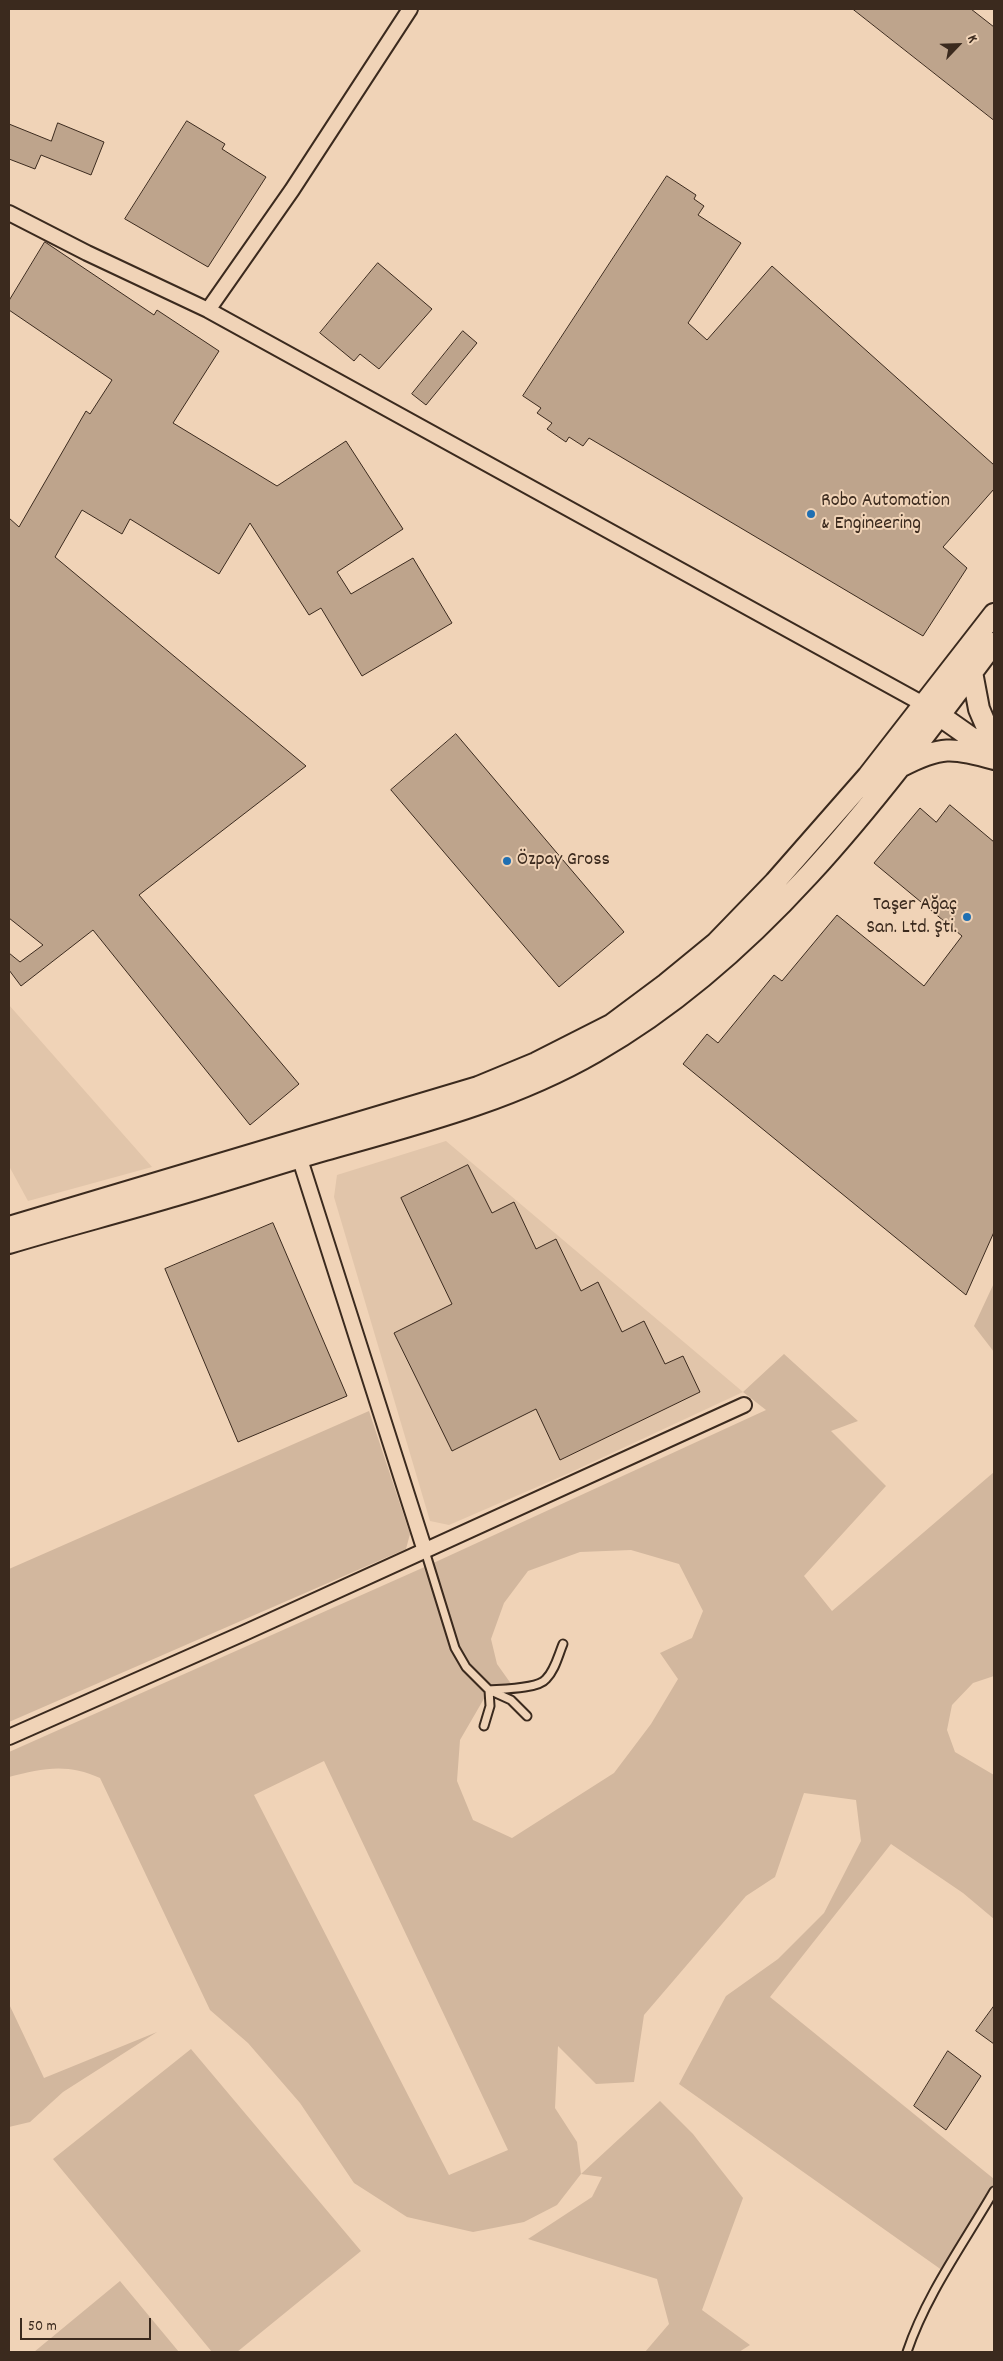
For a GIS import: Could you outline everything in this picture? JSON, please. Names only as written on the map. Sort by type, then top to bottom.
[{"type":"main road","points":[[9,1227],[297,1150],[466,1108],[513,1091],[572,1065],[632,1030],[716,966],[785,899],[838,842],[898,768],[994,614]]},
{"type":"main road","points":[[9,1243],[297,1150],[503,1078],[574,1045],[638,1006],[696,960],[752,906],[868,776],[972,672],[994,643]]},
{"type":"main road","points":[[972,672],[979,709],[994,744]]},
{"type":"main road","points":[[932,711],[994,754]]},
{"type":"main road","points":[[898,768],[934,751],[948,749],[968,751],[994,759]]},
{"type":"street","points":[[208,310],[292,190],[410,9]]},
{"type":"street","points":[[9,213],[87,253],[208,310],[932,711]]},
{"type":"street","points":[[297,1150],[425,1551]]},
{"type":"street","points":[[9,1737],[425,1551],[744,1405]]},
{"type":"lane","points":[[425,1551],[455,1648],[466,1666],[489,1690],[511,1700],[527,1716]]},
{"type":"lane","points":[[489,1690],[536,1685],[545,1681],[554,1669],[562,1644]]},
{"type":"lane","points":[[484,1726],[490,1706],[489,1690]]},
{"type":"lane","points":[[907,2352],[913,2333],[937,2288],[994,2191]]},
{"type":"shaded area","points":[[9,1005],[152,1167],[28,1201],[9,1166]]},
{"type":"shaded area","points":[[446,1141],[743,1392],[567,1474],[449,1525],[430,1521],[334,1197],[337,1175]]},
{"type":"shaded area","points":[[994,1283],[994,1352],[974,1326]]},
{"type":"shaded area","points":[[784,1354],[858,1421],[831,1431],[886,1486],[804,1576],[832,1611],[994,1472],[994,1676],[973,1683],[952,1705],[947,1730],[955,1752],[994,1775],[994,1919],[963,1893],[891,1844],[770,1997],[994,2179],[994,2191],[946,2273],[679,2084],[726,1996],[778,1959],[824,1913],[861,1841],[856,1800],[804,1793],[775,1877],[746,1896],[644,2015],[634,2082],[596,2084],[558,2046],[555,2108],[577,2142],[581,2174],[557,2205],[524,2222],[473,2232],[407,2217],[354,2183],[300,2103],[248,2043],[210,2010],[100,1778],[77,1770],[66,1769],[44,1769],[9,1777],[9,1752],[429,1565],[766,1410],[743,1392]],"holes":[[[631,1550],[679,1564],[703,1611],[692,1638],[660,1653],[678,1679],[651,1724],[614,1773],[512,1838],[473,1820],[457,1781],[460,1740],[489,1690],[514,1688],[497,1664],[491,1639],[504,1603],[528,1571],[580,1552]],[[324,1761],[508,2150],[449,2175],[254,1795]]]},
{"type":"shaded area","points":[[369,1411],[410,1534],[406,1549],[9,1722],[9,1569]]},
{"type":"shaded area","points":[[9,2004],[44,2078],[157,2032],[63,2092],[30,2122],[9,2127]]},
{"type":"shaded area","points":[[191,2049],[361,2251],[237,2352],[212,2352],[53,2159]]},
{"type":"shaded area","points":[[660,2101],[693,2134],[743,2198],[702,2310],[750,2345],[739,2352],[645,2352],[669,2324],[657,2279],[528,2239],[592,2197],[602,2177],[581,2174]]},
{"type":"shaded area","points":[[120,2281],[179,2352],[34,2352]]},
{"type":"building","points":[[853,9],[971,9],[994,27],[994,120]]},
{"type":"building","points":[[187,121],[225,144],[222,149],[266,177],[208,267],[125,219]]},
{"type":"building","points":[[58,123],[104,142],[91,175],[41,155],[35,169],[9,159],[9,124],[51,141]]},
{"type":"building","points":[[667,176],[696,195],[694,199],[704,206],[698,215],[741,243],[688,323],[707,340],[772,266],[994,465],[994,489],[943,547],[967,568],[923,636],[589,438],[583,446],[569,437],[566,442],[547,429],[552,423],[537,413],[541,408],[523,396]]},
{"type":"building","points":[[45,242],[154,315],[157,310],[219,351],[173,423],[277,486],[346,441],[403,529],[337,572],[351,594],[413,558],[452,623],[362,676],[321,608],[309,615],[250,523],[219,574],[130,519],[122,534],[82,510],[55,557],[306,766],[139,895],[299,1084],[250,1125],[93,930],[21,986],[9,970],[9,953],[20,962],[43,945],[9,918],[9,518],[19,527],[86,411],[90,414],[112,380],[9,310],[9,301]]},
{"type":"building","points":[[378,263],[432,309],[379,369],[360,354],[354,361],[320,333]]},
{"type":"building","points":[[463,331],[477,343],[426,405],[412,394]]},
{"type":"building","name":"Özpay Gross","points":[[456,734],[624,932],[559,987],[391,790]]},
{"type":"building","points":[[950,805],[994,842],[994,1232],[966,1295],[683,1064],[707,1034],[718,1043],[774,975],[782,981],[837,915],[924,986],[962,936],[874,863],[920,808],[936,822]]},
{"type":"building","points":[[468,1165],[492,1213],[514,1202],[536,1249],[556,1239],[581,1291],[598,1282],[622,1332],[644,1321],[665,1364],[683,1356],[700,1392],[560,1460],[536,1409],[452,1451],[394,1333],[452,1304],[401,1198]]},
{"type":"building","points":[[273,1223],[347,1396],[238,1442],[165,1269]]},
{"type":"building","points":[[994,2006],[994,2044],[976,2031]]},
{"type":"building","points":[[948,2051],[981,2076],[946,2130],[914,2106]]},
{"type":"place","name":"Robo Automation & Engineering","points":[[811,514]]},
{"type":"place","name":"Özpay Gross","points":[[507,861]]},
{"type":"place","name":"Taşer Ağaç San. Ltd. Şti.","points":[[967,917]]}]
